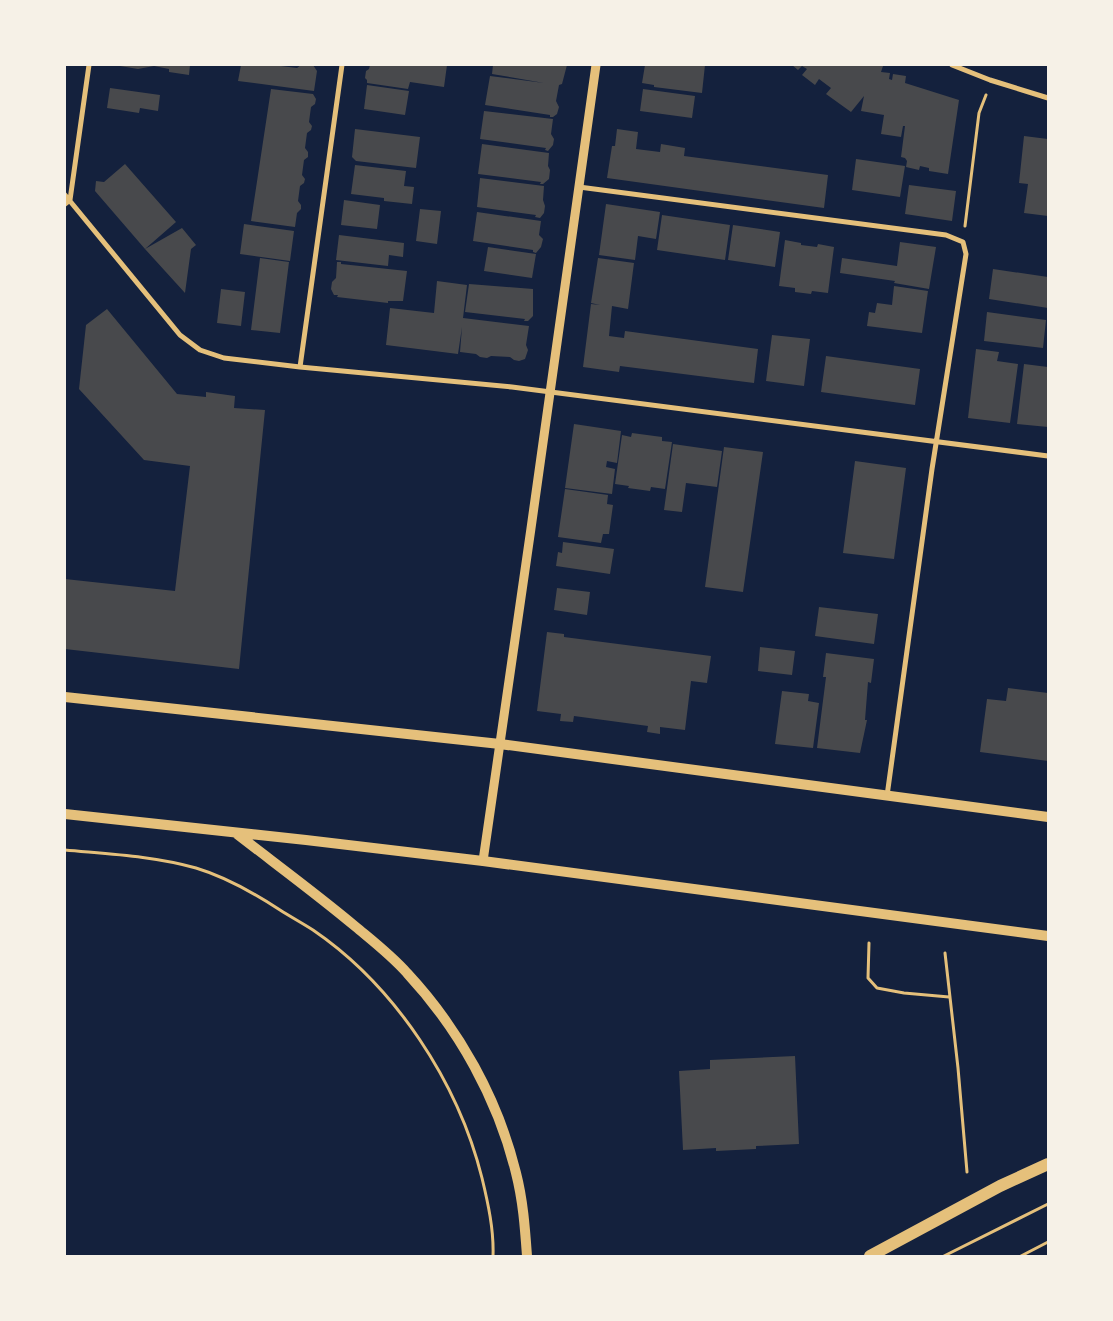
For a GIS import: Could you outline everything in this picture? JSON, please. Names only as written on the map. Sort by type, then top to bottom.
[{"type":"main road","points":[[65,697],[500,744],[1048,817]]},
{"type":"main road","points":[[65,814],[483,861],[1048,936]]},
{"type":"main road","points":[[236,833],[371,940],[406,971],[440,1012],[470,1060],[502,1127],[516,1174],[524,1220],[526,1256]]},
{"type":"main road","points":[[870,1256],[991,1191],[1048,1164]]},
{"type":"street","points":[[67,202],[89,65]]},
{"type":"street","points":[[300,367],[342,65]]},
{"type":"street","points":[[483,861],[596,65]]},
{"type":"street","points":[[952,65],[1009,87],[1048,98]]},
{"type":"street","points":[[579,188],[946,235],[963,242],[966,254],[936,442],[887,796]]},
{"type":"street","points":[[65,195],[67,202],[180,335],[193,346],[216,356],[300,367],[550,392],[1048,456]]},
{"type":"path","points":[[965,227],[979,113]]},
{"type":"path","points":[[65,850],[163,860],[197,869],[230,882],[263,899],[313,930],[353,963],[397,1010],[422,1041],[443,1076],[476,1155],[489,1206],[493,1256]]},
{"type":"path","points":[[869,943],[868,978],[877,988],[904,993],[950,997]]},
{"type":"path","points":[[945,953],[967,1172]]},
{"type":"path","points":[[944,1256],[1048,1204]]},
{"type":"path","points":[[1021,1256],[1048,1242]]},
{"type":"building","points":[[114,65],[190,65],[189,75],[169,72],[169,69],[154,66],[138,69]]},
{"type":"building","points":[[241,65],[273,65],[297,68],[301,65],[313,65],[317,71],[314,91],[238,81]]},
{"type":"building","points":[[370,65],[447,65],[444,87],[410,82],[408,89],[367,83],[365,78],[366,71]]},
{"type":"building","points":[[493,65],[567,65],[562,84],[559,85],[556,101],[559,107],[557,114],[550,117],[550,115],[485,105],[490,76],[544,83],[492,74]]},
{"type":"building","points":[[645,65],[705,65],[702,93],[654,87],[654,85],[642,83]]},
{"type":"building","points":[[792,65],[883,66],[881,72],[890,73],[889,79],[892,80],[893,74],[906,76],[905,83],[959,100],[948,174],[929,171],[929,168],[920,166],[919,170],[906,167],[907,161],[901,157],[905,126],[903,126],[901,137],[881,134],[884,115],[861,111],[864,96],[851,112],[826,94],[831,88],[819,79],[815,85],[802,75],[807,69],[802,66],[798,70]]},
{"type":"building","points":[[367,85],[409,91],[405,115],[364,109]]},
{"type":"building","points":[[110,88],[160,95],[158,111],[140,108],[139,113],[107,108]]},
{"type":"building","points":[[271,89],[313,94],[316,99],[315,104],[311,107],[309,122],[312,126],[311,130],[307,133],[305,148],[308,152],[308,157],[304,160],[302,175],[305,179],[304,183],[300,186],[298,201],[301,209],[297,213],[295,227],[251,221]]},
{"type":"building","points":[[643,89],[695,96],[692,118],[640,111]]},
{"type":"building","points":[[484,111],[553,119],[551,134],[554,139],[553,145],[548,151],[545,150],[546,148],[480,139]]},
{"type":"building","points":[[355,129],[420,137],[416,168],[356,161],[352,157]]},
{"type":"building","points":[[617,129],[638,132],[636,149],[660,152],[661,144],[685,148],[684,156],[828,175],[824,208],[607,178]]},
{"type":"building","points":[[1024,136],[1048,139],[1048,216],[1024,213],[1028,184],[1019,183]]},
{"type":"building","points":[[482,144],[549,153],[549,179],[540,184],[541,182],[478,174]]},
{"type":"building","points":[[856,159],[905,166],[900,197],[852,190]]},
{"type":"building","points":[[125,164],[176,222],[145,249],[95,191],[96,181],[104,182]]},
{"type":"building","points":[[355,165],[406,171],[404,186],[414,187],[412,204],[384,201],[384,198],[351,194]]},
{"type":"building","points":[[480,178],[544,186],[544,213],[540,218],[535,217],[536,215],[477,207]]},
{"type":"building","points":[[909,185],[956,191],[952,221],[905,214]]},
{"type":"building","points":[[344,200],[380,205],[377,229],[341,225]]},
{"type":"building","points":[[606,204],[660,212],[656,239],[638,236],[635,260],[599,255]]},
{"type":"building","points":[[420,209],[441,211],[437,244],[416,241]]},
{"type":"building","points":[[477,212],[541,221],[539,235],[543,239],[541,247],[536,253],[533,250],[473,241]]},
{"type":"building","points":[[662,215],[730,225],[725,260],[657,250]]},
{"type":"building","points":[[244,224],[294,231],[290,261],[240,254]]},
{"type":"building","points":[[733,225],[780,232],[775,267],[728,260]]},
{"type":"building","points":[[182,228],[196,245],[191,249],[185,293],[145,249]]},
{"type":"building","points":[[339,235],[404,243],[403,257],[389,255],[388,266],[336,260]]},
{"type":"building","points":[[785,240],[801,243],[801,245],[817,247],[818,244],[834,247],[828,293],[812,291],[811,294],[795,292],[795,288],[779,286]]},
{"type":"building","points":[[900,242],[936,247],[929,289],[894,283],[895,281],[840,273],[842,258],[897,266]]},
{"type":"building","points":[[488,247],[536,254],[532,278],[484,271]]},
{"type":"building","points":[[260,258],[289,262],[280,333],[251,330]]},
{"type":"building","points":[[598,258],[634,263],[628,309],[612,306],[609,336],[624,338],[625,331],[758,349],[754,383],[620,366],[619,372],[583,367],[591,304],[600,305],[591,303]]},
{"type":"building","points":[[337,262],[407,271],[403,301],[388,301],[388,303],[337,297],[338,295],[334,295],[331,289],[332,282],[336,278]]},
{"type":"building","points":[[993,269],[1048,277],[1048,308],[989,299]]},
{"type":"building","points":[[437,281],[467,285],[463,318],[529,326],[526,345],[528,350],[525,359],[519,361],[510,357],[491,356],[487,358],[476,354],[460,352],[462,327],[458,354],[386,345],[390,308],[434,313]]},
{"type":"building","points":[[469,284],[533,289],[533,316],[528,321],[524,321],[525,319],[465,312]]},
{"type":"building","points":[[894,286],[928,291],[922,333],[867,326],[869,312],[875,313],[877,303],[892,305]]},
{"type":"building","points":[[221,289],[245,292],[241,326],[217,323]]},
{"type":"building","points":[[107,309],[177,394],[206,397],[206,392],[235,396],[234,408],[265,410],[239,669],[65,649],[65,579],[175,591],[190,466],[144,460],[79,389],[86,325]]},
{"type":"building","points":[[987,312],[1046,320],[1043,348],[984,341]]},
{"type":"building","points":[[772,335],[810,339],[804,386],[766,381]]},
{"type":"building","points":[[976,349],[999,352],[997,361],[1018,364],[1010,423],[968,418]]},
{"type":"building","points":[[826,356],[920,369],[915,405],[821,392]]},
{"type":"building","points":[[1024,364],[1048,367],[1048,427],[1017,424]]},
{"type":"building","points":[[574,424],[621,431],[617,463],[607,461],[606,467],[615,469],[612,494],[565,488]]},
{"type":"building","points":[[632,433],[662,437],[662,441],[672,442],[665,489],[651,487],[650,491],[615,484],[622,435],[631,437]]},
{"type":"building","points":[[673,444],[722,451],[717,487],[686,483],[682,512],[664,510]]},
{"type":"building","points":[[724,447],[763,452],[743,592],[705,587]]},
{"type":"building","points":[[855,461],[906,468],[894,559],[843,553]]},
{"type":"building","points":[[565,489],[608,495],[607,504],[613,505],[609,534],[603,534],[601,543],[558,537]]},
{"type":"building","points":[[563,542],[614,549],[610,574],[556,566],[558,552],[562,553]]},
{"type":"building","points":[[557,588],[590,592],[587,615],[554,610]]},
{"type":"building","points":[[819,607],[878,614],[874,644],[815,636]]},
{"type":"building","points":[[547,632],[564,634],[564,637],[711,656],[707,683],[691,681],[685,730],[660,727],[660,734],[647,732],[648,726],[574,716],[573,722],[560,721],[561,714],[537,711]]},
{"type":"building","points":[[760,647],[795,651],[792,675],[758,671]]},
{"type":"building","points":[[826,653],[874,659],[871,683],[868,682],[865,720],[867,720],[860,753],[817,748],[826,677],[823,677]]},
{"type":"building","points":[[1008,688],[1048,693],[1048,761],[980,752],[987,699],[1006,701]]},
{"type":"building","points":[[782,691],[809,694],[808,701],[819,703],[813,748],[775,744]]},
{"type":"building","points":[[795,1056],[799,1144],[756,1146],[756,1149],[716,1151],[716,1148],[683,1150],[679,1071],[710,1069],[710,1060]]}]
